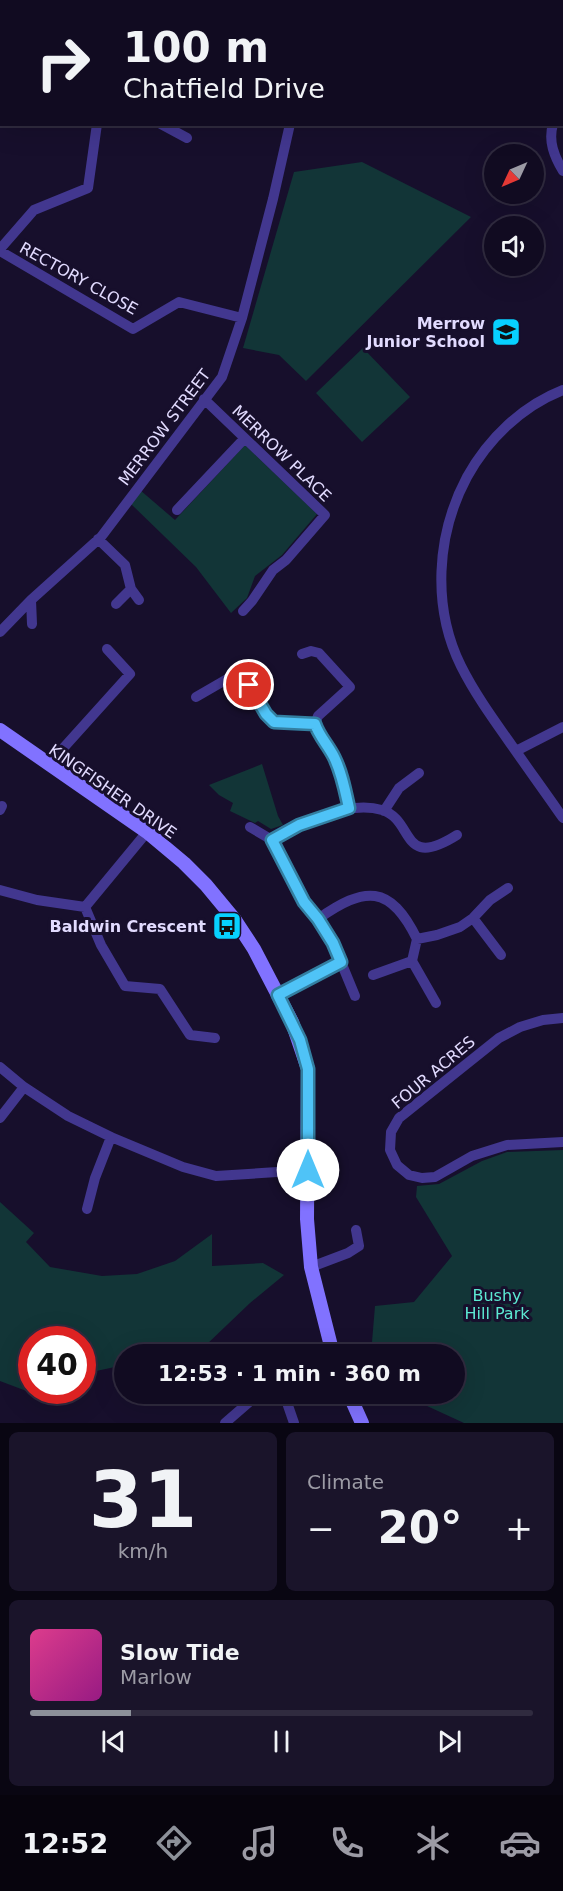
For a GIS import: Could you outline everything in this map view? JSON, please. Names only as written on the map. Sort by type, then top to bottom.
[{"type":"street","name":"RECTORY CLOSE","points":[[97,126],[88,188],[34,210],[0,250],[133,328],[179,302],[242,318]]},
{"type":"street","points":[[164,126],[187,138]]},
{"type":"street","name":"MERROW STREET","points":[[0,632],[31,600],[98,539],[222,377],[242,318],[290,126]]},
{"type":"street","points":[[552,126],[550,135],[554,154],[563,171]]},
{"type":"street","points":[[563,390],[544,398],[502,429],[480,456],[459,492],[448,517],[442,558],[444,613],[451,641],[461,666],[481,701],[563,818]]},
{"type":"street","name":"MERROW PLACE","points":[[204,399],[243,439],[325,515],[286,560],[273,570],[243,611]]},
{"type":"street","points":[[177,510],[243,439]]},
{"type":"street","points":[[98,539],[125,565],[131,590],[139,600]]},
{"type":"street","points":[[116,604],[131,590]]},
{"type":"street","points":[[31,600],[32,624]]},
{"type":"street","points":[[48,765],[130,674],[107,649]]},
{"type":"street","points":[[302,654],[311,651],[319,653],[350,687],[318,716],[315,724],[340,770],[349,808]]},
{"type":"street","points":[[196,697],[241,671],[266,714],[274,722],[315,724]]},
{"type":"street","points":[[516,751],[563,727]]},
{"type":"street","name":"KINGFISHER DRIVE","points":[[0,730],[147,832],[184,863],[235,920],[254,949],[300,1040],[308,1069],[307,1219],[311,1267],[330,1344]]},
{"type":"street","points":[[384,811],[399,788],[419,773]]},
{"type":"street","points":[[272,840],[299,825],[349,808],[384,811],[394,818],[412,843],[420,847],[439,847],[457,835]]},
{"type":"street","points":[[250,827],[272,840],[304,902],[333,943],[355,996]]},
{"type":"street","points":[[84,907],[147,832]]},
{"type":"street","points":[[417,939],[460,927],[490,900],[508,888]]},
{"type":"street","points":[[0,890],[37,900],[84,907]]},
{"type":"street","points":[[318,919],[351,899],[366,896],[391,902],[400,910],[417,939],[412,961],[436,1003]]},
{"type":"street","points":[[84,907],[101,945],[125,986],[160,989],[190,1035],[215,1038]]},
{"type":"street","points":[[472,918],[501,955]]},
{"type":"street","points":[[373,975],[412,961]]},
{"type":"street","points":[[278,995],[341,962]]},
{"type":"street","name":"FOUR ACRES","points":[[563,1018],[543,1020],[520,1027],[499,1038],[399,1118],[391,1132],[390,1150],[397,1165],[409,1175],[422,1178],[435,1177],[472,1156],[507,1144],[563,1142]]},
{"type":"street","points":[[0,1067],[24,1087],[68,1116],[183,1167],[216,1176],[308,1170]]},
{"type":"street","points":[[0,1118],[24,1087]]},
{"type":"street","points":[[87,1209],[95,1178],[111,1137]]},
{"type":"street","points":[[311,1267],[348,1253],[359,1246],[356,1230]]},
{"type":"street","points":[[225,1423],[247,1404]]},
{"type":"street","points":[[287,1404],[294,1423]]},
{"type":"street","points":[[353,1404],[362,1423]]},
{"type":"green space","points":[[362,162],[471,217],[306,381],[279,355],[243,348],[294,172]]},
{"type":"green space","points":[[363,348],[410,397],[362,442],[316,393]]},
{"type":"green space","points":[[245,445],[317,514],[282,555],[255,576],[247,598],[231,613],[196,567],[131,504],[140,490],[175,520]]},
{"type":"green space","points":[[262,764],[283,825],[271,829],[258,821],[255,823],[230,811],[233,803],[219,795],[209,785]]},
{"type":"green space","name":"Bushy Hill Park","points":[[563,1150],[563,1423],[464,1423],[423,1404],[465,1404],[465,1344],[372,1344],[375,1306],[414,1302],[452,1256],[416,1197],[417,1186],[439,1184],[482,1161],[507,1152]]},
{"type":"green space","points":[[0,1202],[34,1233],[26,1242],[50,1267],[102,1276],[137,1274],[175,1261],[212,1234],[212,1266],[263,1263],[284,1275],[250,1303],[207,1344],[114,1344],[114,1367],[96,1371],[96,1326],[18,1326],[18,1388],[0,1381]]},
{"type":"place","name":"Merrow Junior School","points":[[506,332]]},
{"type":"place","name":"Baldwin Crescent","points":[[227,926]]},
{"type":"route","points":[[249,685],[266,714],[274,722],[315,724],[340,770],[349,808],[299,825],[272,840],[304,902],[333,943],[341,962],[278,995],[300,1040],[308,1069],[308,1170]]}]
